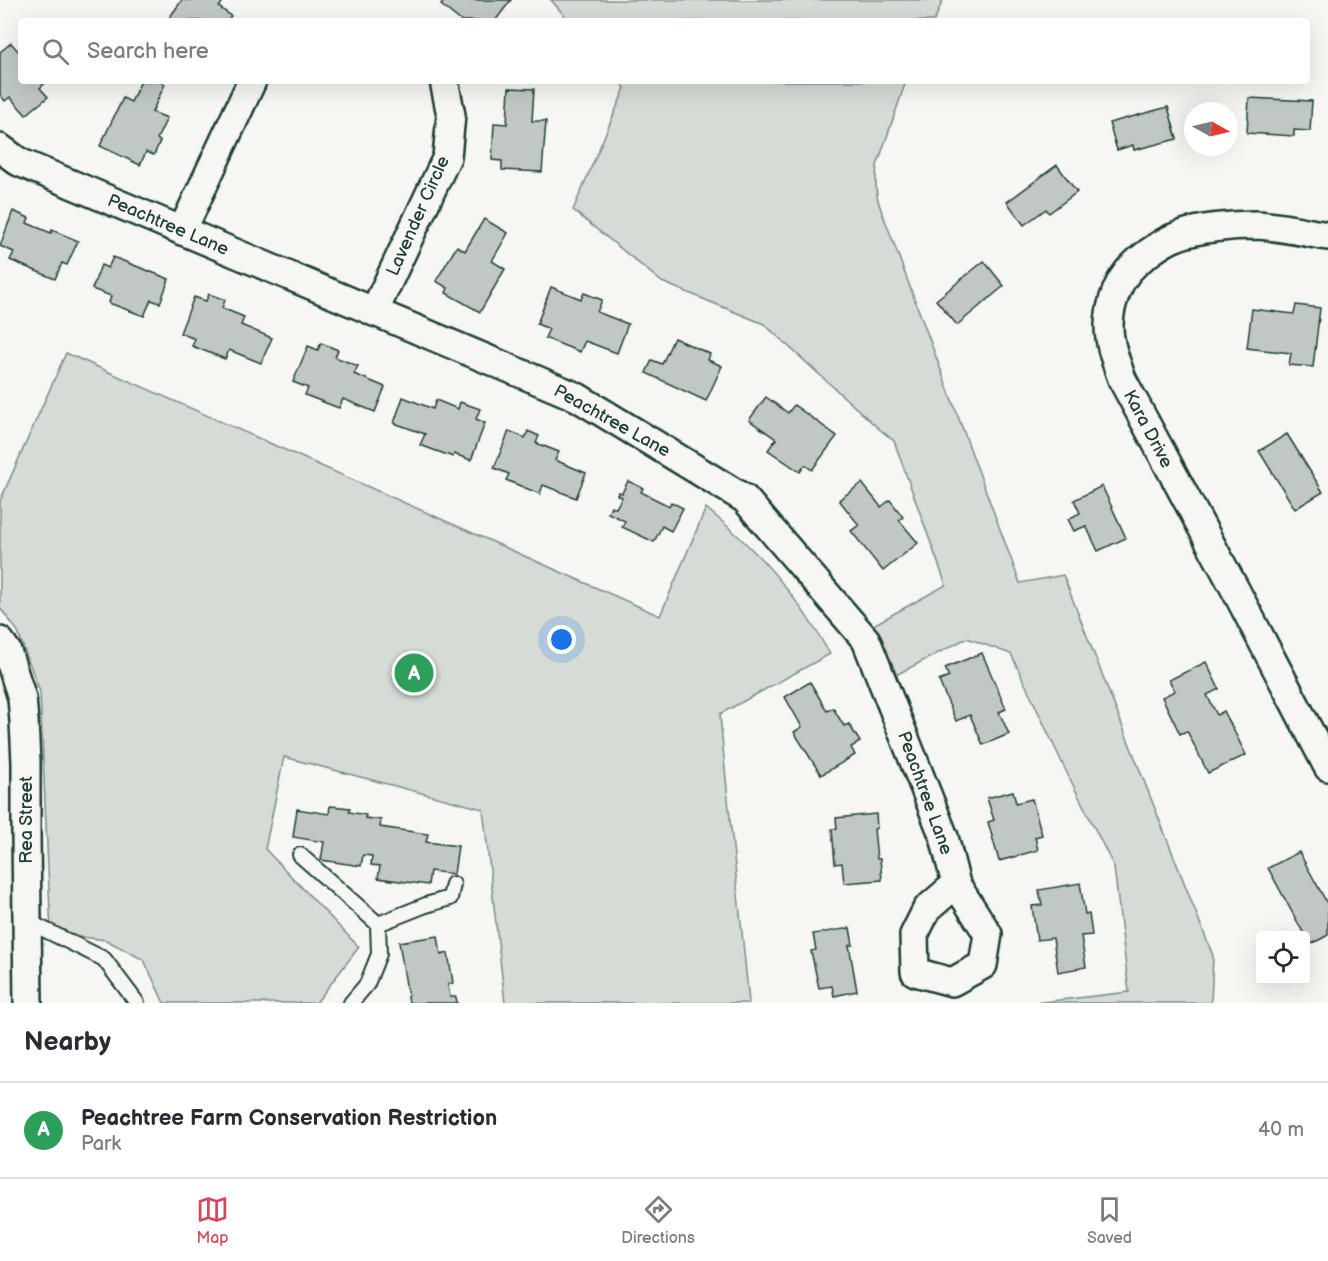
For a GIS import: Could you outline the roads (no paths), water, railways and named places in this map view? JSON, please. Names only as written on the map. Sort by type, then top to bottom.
[{"type":"street","points":[[182,231],[251,84]]},
{"type":"street","name":"Lavender Circle","points":[[374,312],[447,157],[451,115],[445,84]]},
{"type":"street","name":"Peachtree Lane","points":[[0,148],[19,162],[577,398],[745,499],[866,640],[944,837],[956,884]]},
{"type":"street","name":"Kara Drive","points":[[1328,236],[1256,225],[1229,226],[1177,236],[1140,259],[1126,273],[1112,305],[1109,326],[1112,347],[1122,379],[1328,767]]},
{"type":"street","name":"Rea Street","points":[[0,642],[7,651],[22,698],[26,763],[28,1003]]},
{"type":"lane","points":[[300,855],[378,924],[379,954],[367,984],[351,1003]]},
{"type":"lane","points":[[378,924],[450,898],[453,884]]},
{"type":"lane","points":[[27,921],[104,959],[137,1003]]},
{"type":"place","name":"Peachtree Farm Conservation Restriction","points":[[414,673]]}]
